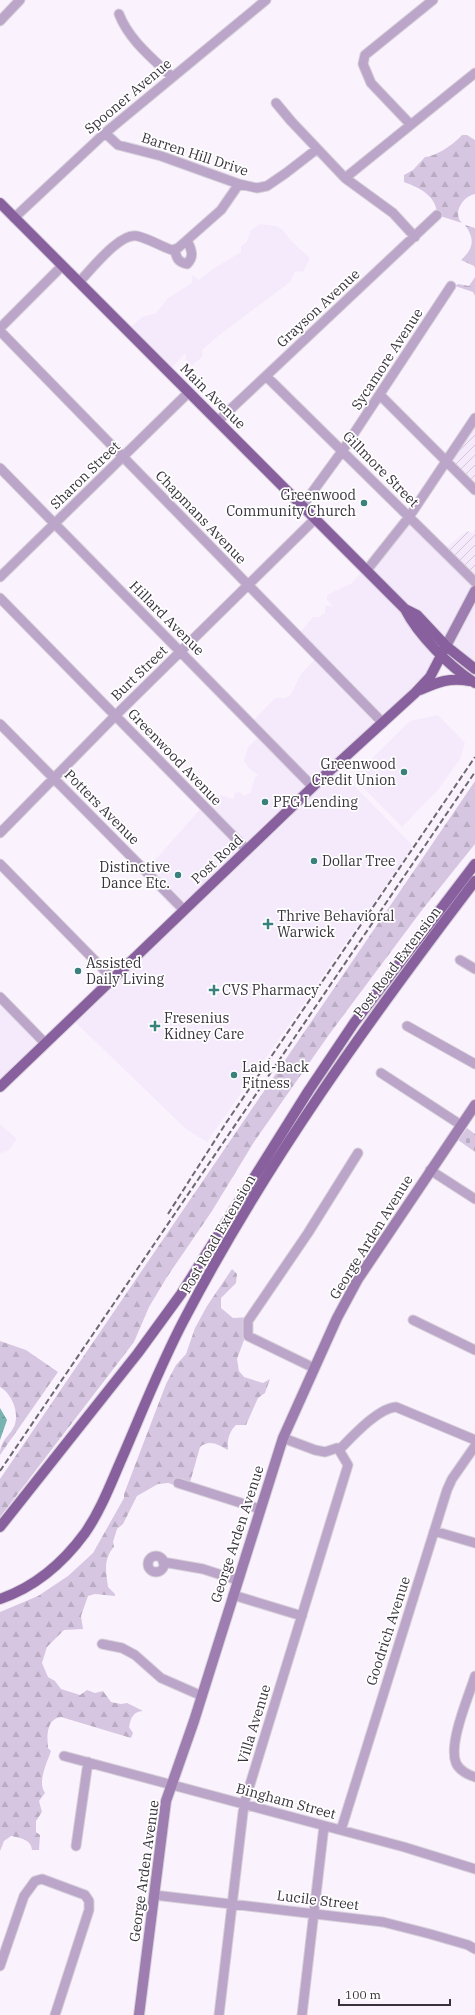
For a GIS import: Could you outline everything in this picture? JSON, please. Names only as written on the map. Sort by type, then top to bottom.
[{"type":"main road","name":"Main Avenue","points":[[0,204],[405,608],[410,619],[443,650],[475,669]]},
{"type":"main road","name":"Main Avenue","points":[[443,650],[454,668],[474,682]]},
{"type":"main road","name":"Post Road","points":[[0,1087],[313,787],[415,693],[430,676],[443,650]]},
{"type":"main road","points":[[415,693],[446,679],[474,682]]},
{"type":"main road","name":"Post Road Extension","points":[[0,1527],[138,1353],[181,1294],[309,1090],[350,1029],[475,864]]},
{"type":"main road","name":"Post Road Extension","points":[[0,1599],[17,1593],[43,1578],[85,1533],[107,1491],[184,1319],[273,1166],[324,1087],[377,1011],[475,880]]},
{"type":"street","points":[[0,21],[20,0]]},
{"type":"street","name":"Spooner Avenue","points":[[14,218],[105,133],[266,0]]},
{"type":"street","points":[[410,124],[371,83],[363,64],[366,55],[433,0]]},
{"type":"street","points":[[119,14],[124,25],[134,39],[172,77]]},
{"type":"street","points":[[345,178],[475,73]]},
{"type":"street","points":[[276,103],[345,178],[393,213],[415,237]]},
{"type":"street","name":"Barren Hill Drive","points":[[105,133],[118,145],[161,156],[239,184],[256,188],[267,186],[286,174],[317,149]]},
{"type":"street","points":[[79,282],[119,241],[128,236],[136,236],[164,248],[175,249],[221,210],[239,184]]},
{"type":"street","name":"Grayson Avenue","points":[[218,421],[437,215]]},
{"type":"street","points":[[175,249],[176,256],[181,262],[187,264],[191,260],[192,253],[187,240]]},
{"type":"street","points":[[0,328],[62,266]]},
{"type":"street","name":"Sycamore Avenue","points":[[303,505],[343,450],[452,286]]},
{"type":"street","name":"Chapmans Avenue","points":[[0,331],[383,723]]},
{"type":"street","name":"Gillmore Street","points":[[266,376],[343,450],[408,517],[475,582]]},
{"type":"street","name":"Sharon Street","points":[[0,577],[189,392]]},
{"type":"street","points":[[380,395],[475,490]]},
{"type":"street","points":[[367,570],[408,517],[475,418]]},
{"type":"street","name":"Hillard Avenue","points":[[0,468],[313,787]]},
{"type":"street","name":"Burt Street","points":[[0,833],[115,716],[249,586],[316,518]]},
{"type":"street","points":[[443,650],[475,591]]},
{"type":"street","name":"Greenwood Avenue","points":[[0,598],[247,850]]},
{"type":"street","name":"Potters Avenue","points":[[0,724],[184,910]]},
{"type":"street","points":[[0,864],[113,979]]},
{"type":"street","points":[[460,960],[475,969]]},
{"type":"street","points":[[0,997],[45,1043]]},
{"type":"street","points":[[408,1026],[475,1064]]},
{"type":"street","points":[[381,1073],[461,1125]]},
{"type":"street","name":"George Arden Avenue","points":[[139,2015],[166,1801],[202,1696],[283,1438],[337,1318],[358,1279],[475,1105]]},
{"type":"street","points":[[314,1368],[248,1336],[248,1321],[254,1310],[308,1233],[358,1153]]},
{"type":"street","points":[[430,1170],[475,1200]]},
{"type":"street","points":[[412,1320],[475,1350]]},
{"type":"street","points":[[283,1438],[315,1450],[325,1452],[337,1448],[340,1450],[358,1431],[390,1408],[396,1408],[475,1440]]},
{"type":"street","name":"Goodrich Avenue","points":[[341,1830],[434,1531],[452,1479],[475,1446]]},
{"type":"street","name":"Villa Avenue","points":[[219,2015],[244,1804],[348,1465],[340,1450]]},
{"type":"street","points":[[178,1483],[260,1509]]},
{"type":"street","points":[[434,1531],[475,1543]]},
{"type":"street","points":[[163,1562],[203,1569],[238,1580]]},
{"type":"street","points":[[233,1595],[302,1616]]},
{"type":"street","points":[[102,1644],[122,1648],[135,1654],[161,1678],[202,1696]]},
{"type":"street","points":[[475,1676],[454,1750],[456,1764],[462,1770],[475,1777]]},
{"type":"street","name":"Bingham Street","points":[[64,1756],[404,1847],[475,1869]]},
{"type":"street","points":[[76,1846],[88,1762]]},
{"type":"street","points":[[302,2015],[324,1826]]},
{"type":"street","points":[[0,1966],[24,1896],[35,1881],[42,1879],[85,1895],[89,1901],[89,1910],[56,2015]]},
{"type":"street","name":"Lucile Street","points":[[154,1895],[383,1922],[438,1936],[475,1949]]},
{"type":"shaded area","points":[[260,224],[276,226],[282,229],[291,241],[310,258],[303,272],[295,271],[290,282],[218,336],[202,350],[203,354],[201,358],[192,365],[185,364],[186,354],[184,354],[168,372],[127,331],[142,317],[156,313],[168,298],[192,283],[192,275],[199,280],[213,269],[241,252],[241,246],[247,242],[251,230]]},
{"type":"shaded area","points":[[475,424],[475,488],[452,461]]},
{"type":"shaded area","points":[[408,518],[475,581],[475,682],[443,664],[422,693],[406,708],[393,717],[335,766],[413,846],[207,1142],[186,1129],[72,1019],[178,914],[140,872],[154,861],[203,806],[208,807],[221,795],[233,799],[235,793],[240,792],[243,796],[250,793],[255,777],[259,776],[249,768],[244,761],[248,747],[262,734],[253,721],[275,698],[286,698],[291,694],[301,674],[316,658],[297,636],[313,617],[319,617],[325,613],[325,606],[333,606],[327,600],[327,595],[352,583]]},
{"type":"shaded area","points":[[475,529],[475,581],[444,550],[467,531],[473,533]]},
{"type":"shaded area","points":[[438,715],[465,743],[460,759],[438,790],[402,827],[353,777],[410,721]]},
{"type":"shaded area","points":[[0,997],[45,1042],[0,1087]]},
{"type":"shaded area","points":[[0,1124],[17,1139],[8,1151],[0,1153]]},
{"type":"green space","points":[[462,135],[467,135],[475,140],[475,194],[466,198],[460,206],[458,215],[462,223],[437,215],[436,208],[431,198],[416,187],[404,182],[404,175],[413,170],[425,157],[445,149]]},
{"type":"green space","points":[[465,225],[475,228],[475,268],[474,266],[461,260],[469,251],[472,243],[472,239]]},
{"type":"green space","points":[[475,277],[475,296],[473,292],[455,286],[458,284],[469,286]]},
{"type":"green space","points":[[475,781],[475,844],[422,910],[328,1036],[254,1142],[212,1211],[167,1277],[149,1307],[134,1342],[0,1517],[0,1479]]},
{"type":"green space","points":[[467,1128],[475,1134],[475,1152],[458,1140]]},
{"type":"green space","points":[[232,1269],[237,1274],[236,1283],[221,1298],[221,1308],[233,1318],[250,1317],[247,1332],[237,1359],[239,1371],[244,1377],[263,1383],[270,1379],[265,1393],[258,1398],[246,1425],[236,1425],[230,1433],[228,1450],[211,1443],[207,1443],[200,1447],[189,1486],[181,1487],[168,1483],[158,1484],[137,1496],[123,1524],[117,1529],[113,1542],[114,1547],[108,1556],[106,1571],[108,1587],[115,1594],[115,1596],[95,1594],[88,1596],[81,1616],[83,1629],[64,1630],[47,1647],[42,1663],[48,1677],[55,1681],[61,1689],[80,1695],[87,1690],[95,1693],[103,1691],[111,1702],[121,1704],[127,1703],[143,1711],[135,1714],[132,1718],[129,1727],[133,1733],[131,1738],[61,1717],[52,1721],[48,1729],[48,1748],[51,1751],[42,1778],[45,1793],[39,1801],[42,1812],[36,1821],[36,1832],[40,1835],[39,1850],[32,1850],[30,1843],[27,1841],[11,1836],[4,1841],[0,1851],[0,1612],[38,1596],[68,1576],[93,1553],[124,1498],[124,1494],[166,1384],[176,1365],[186,1354],[195,1328],[207,1306]]},
{"type":"green space","points":[[0,1341],[26,1350],[58,1372],[0,1455],[2,1445],[15,1424],[16,1414],[11,1398],[8,1393],[0,1387]]},
{"type":"water","points":[[0,1408],[7,1420],[0,1440]]},
{"type":"railway","points":[[168,1214],[226,1123],[475,757]]},
{"type":"railway","points":[[0,1471],[475,772]]},
{"type":"place","name":"Greenwood Community Church","points":[[364,503]]},
{"type":"place","name":"Greenwood Credit Union","points":[[404,772]]},
{"type":"place","name":"PFG Lending","points":[[265,802]]},
{"type":"place","name":"Dollar Tree","points":[[314,861]]},
{"type":"place","name":"Distinctive Dance Etc.","points":[[178,875]]},
{"type":"place","name":"Thrive Behavioral Warwick","points":[[268,924]]},
{"type":"place","name":"Assisted Daily Living","points":[[78,971]]},
{"type":"place","name":"CVS Pharmacy","points":[[214,990]]},
{"type":"place","name":"Fresenius Kidney Care","points":[[155,1026]]},
{"type":"place","name":"Laid-Back Fitness","points":[[234,1075]]}]
